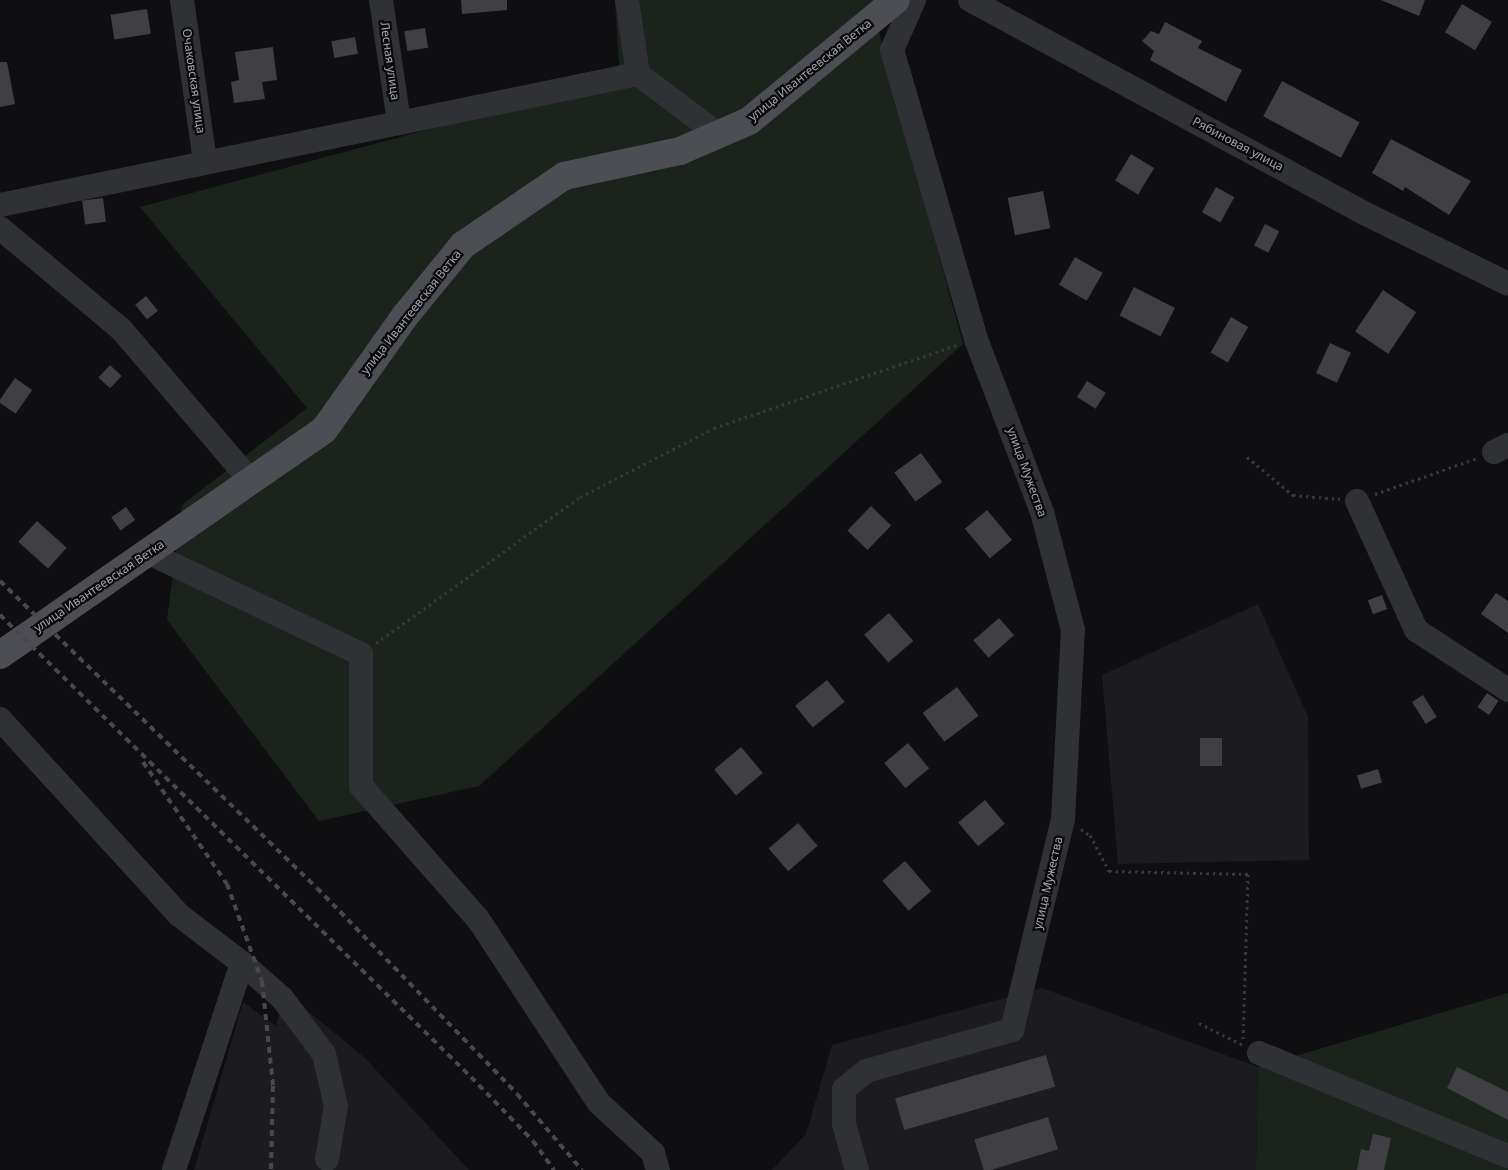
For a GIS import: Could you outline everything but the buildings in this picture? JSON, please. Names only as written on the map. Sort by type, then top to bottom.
[{"type":"main road","name":"улица Ивантеевская Ветка","points":[[4,652],[149,554],[250,480],[324,430],[405,316],[463,245],[564,176],[680,150],[749,121],[896,0]]},
{"type":"street","name":"Очаковская улица","points":[[182,0],[205,161]]},
{"type":"street","name":"Лесная улица","points":[[381,0],[399,122]]},
{"type":"street","points":[[627,0],[638,74],[718,134]]},
{"type":"street","name":"улица Мужества","points":[[857,1170],[844,1124],[844,1090],[866,1071],[1012,1030],[1063,819],[1073,630],[1042,512],[976,339],[892,50],[914,0]]},
{"type":"street","name":"Рябиновая улица","points":[[970,0],[1366,214],[1508,284]]},
{"type":"street","points":[[0,205],[1,202],[638,74]]},
{"type":"street","points":[[0,228],[121,329],[250,480]]},
{"type":"street","points":[[1357,501],[1416,630],[1508,690]]},
{"type":"street","points":[[149,554],[361,654],[361,786],[478,919],[599,1103],[653,1153],[658,1170]]},
{"type":"street","points":[[0,719],[179,915],[242,963],[282,998],[324,1054],[336,1106],[327,1159]]},
{"type":"street","points":[[174,1170],[242,963]]},
{"type":"street","points":[[1251,1049],[1508,1156]]},
{"type":"path","points":[[361,654],[580,497],[705,433],[976,339]]},
{"type":"path","points":[[1247,457],[1293,495],[1357,501],[1501,449]]},
{"type":"path","points":[[1063,819],[1090,835],[1109,872],[1248,874],[1251,1049],[1199,1023]]},
{"type":"shaded area","points":[[615,0],[873,0],[883,50],[963,344],[479,786],[319,821],[167,620],[182,505],[307,408],[140,207],[620,78]]},
{"type":"shaded area","points":[[1258,604],[1308,717],[1309,860],[1118,864],[1102,675]]},
{"type":"shaded area","points":[[1042,988],[1258,1067],[1256,1170],[772,1170],[806,1134],[832,1045]]},
{"type":"shaded area","points":[[285,992],[365,1058],[469,1170],[194,1170],[243,1002],[276,1026]]},
{"type":"shaded area","points":[[1508,993],[1508,1170],[1256,1170],[1258,1067]]},
{"type":"railway","points":[[0,581],[317,888],[517,1094],[582,1170]]},
{"type":"railway","points":[[0,615],[471,1077],[533,1141],[554,1170]]},
{"type":"railway","points":[[143,762],[227,884],[262,981],[273,1086],[271,1170]]}]
